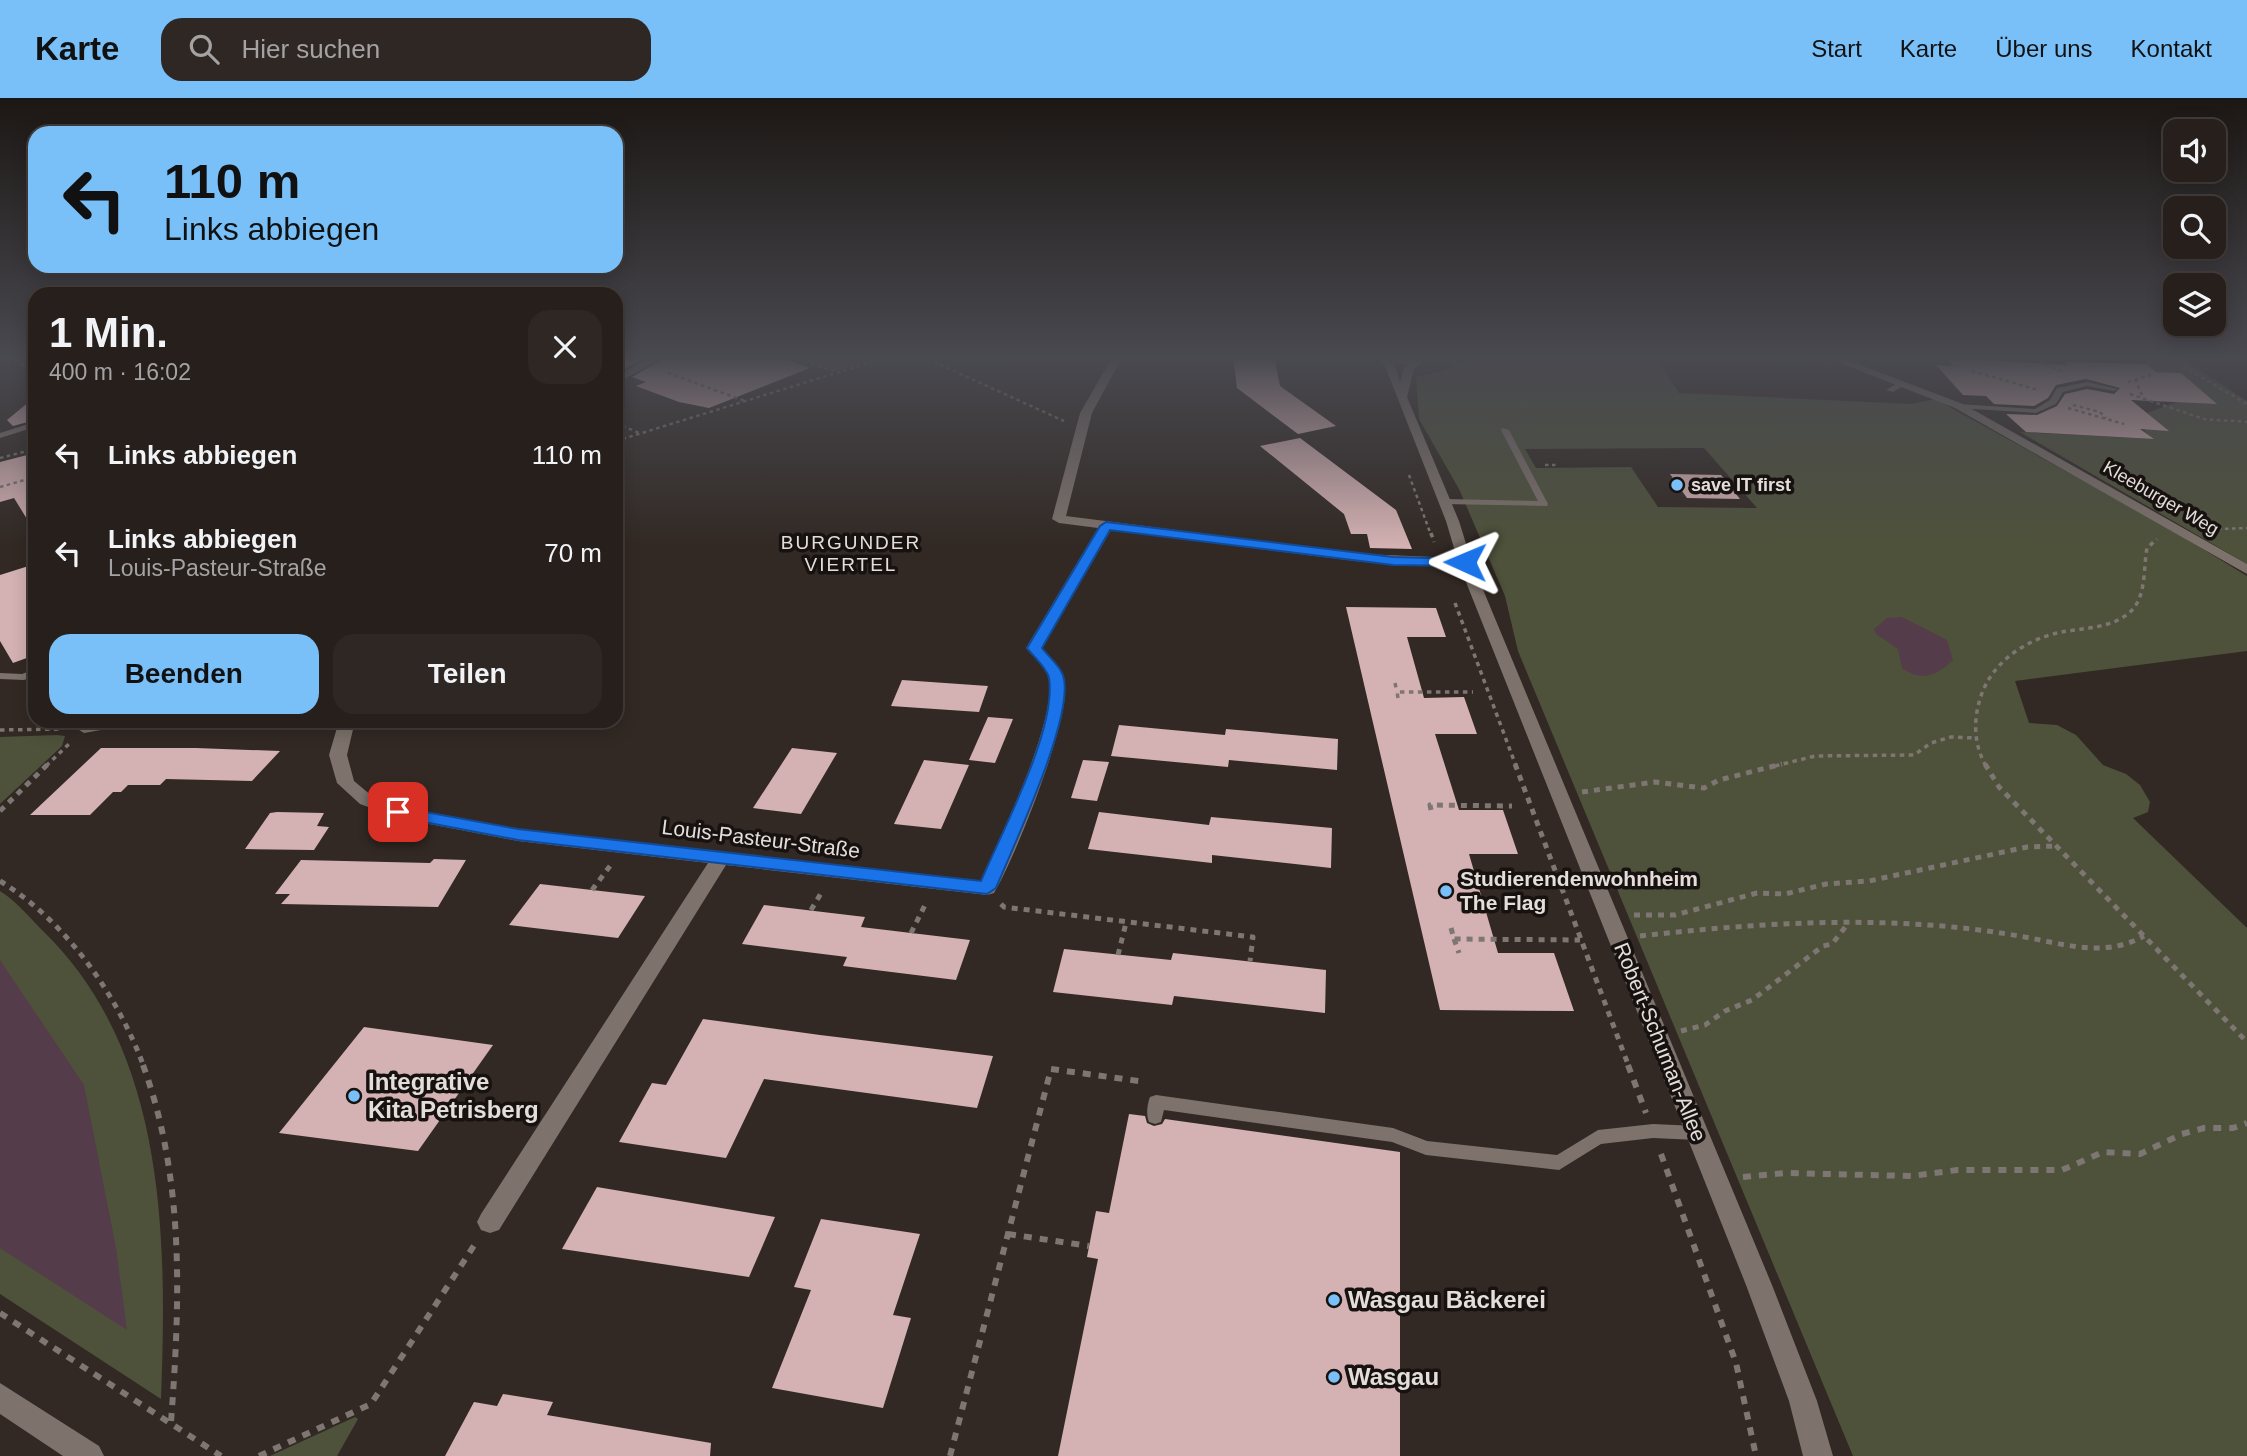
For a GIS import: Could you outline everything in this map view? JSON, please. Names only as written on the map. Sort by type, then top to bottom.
[{"type":"street","points":[[1084,419],[1059,519],[1363,558],[1465,562]]},
{"type":"street","name":"Robert-Schuman-Allee","points":[[1410,419],[1456,527],[1465,562],[1782,1343],[1803,1401],[1818,1456]]},
{"type":"street","name":"Kleeburger Weg","points":[[1983,419],[2247,570]]},
{"type":"street","points":[[987,888],[1044,750],[1057,705],[1056,675],[1034,648],[1106,526]]},
{"type":"street","name":"Louis-Pasteur-Straße","points":[[345,728],[340,742],[341,772],[354,792],[382,806],[416,816],[518,835],[987,888]]},
{"type":"street","points":[[490,1222],[721,857]]},
{"type":"street","points":[[0,1397],[89,1456]]},
{"type":"lane","points":[[0,436],[28,426]]},
{"type":"lane","points":[[1445,502],[1544,504],[1504,430]]},
{"type":"lane","points":[[0,676],[28,675]]},
{"type":"lane","points":[[1155,1117],[1156,1102],[1393,1135],[1426,1149],[1559,1163],[1598,1137],[1653,1131],[1697,1133]]},
{"type":"path","points":[[623,439],[687,419]]},
{"type":"path","points":[[1061,419],[1082,429]]},
{"type":"path","points":[[2108,419],[2124,424]]},
{"type":"path","points":[[2209,419],[2247,422]]},
{"type":"path","points":[[623,427],[640,434]]},
{"type":"path","points":[[0,458],[28,451]]},
{"type":"path","points":[[1406,469],[1653,1131],[1736,1363],[1756,1456]]},
{"type":"path","points":[[0,487],[28,479]]},
{"type":"path","points":[[2247,528],[2182,532],[2150,543],[2144,559],[2141,594],[2129,613],[2109,622],[2045,636],[2008,653],[1991,675],[1977,705],[1976,738],[1982,758],[1999,787],[2247,1042]]},
{"type":"path","points":[[1395,683],[1398,698]]},
{"type":"path","points":[[1397,692],[1473,692]]},
{"type":"path","points":[[0,730],[35,728]]},
{"type":"path","points":[[0,811],[85,728]]},
{"type":"path","points":[[1561,794],[1639,782],[1668,782],[1704,788],[1719,780],[1815,756],[1914,755],[1931,743],[1951,737],[1976,738]]},
{"type":"path","points":[[1430,805],[1512,806]]},
{"type":"path","points":[[1610,917],[1675,915],[1757,893],[1785,894],[1826,884],[1869,881],[1977,860],[2027,847],[2057,846]]},
{"type":"path","points":[[592,890],[612,862]]},
{"type":"path","points":[[0,881],[80,953],[127,1023],[145,1063],[168,1150],[178,1254],[178,1339],[171,1422]]},
{"type":"path","points":[[811,910],[825,886]]},
{"type":"path","points":[[987,888],[1004,907],[1253,937],[1250,961]]},
{"type":"path","points":[[911,933],[928,899]]},
{"type":"path","points":[[1118,955],[1126,923]]},
{"type":"path","points":[[1619,939],[1725,928],[1846,925],[2010,934],[2092,950],[2132,945],[2144,936]]},
{"type":"path","points":[[1656,1033],[1691,1030],[1752,1000],[1823,947],[1832,944],[1846,925]]},
{"type":"path","points":[[1451,928],[1459,953]]},
{"type":"path","points":[[1454,939],[1580,940]]},
{"type":"path","points":[[950,1456],[1051,1069],[1161,1084]]},
{"type":"path","points":[[1715,1178],[1786,1173],[1912,1176],[1957,1170],[2062,1170],[2103,1152],[2140,1154],[2182,1134],[2204,1128],[2233,1128],[2247,1123]]},
{"type":"path","points":[[259,1456],[371,1404],[419,1326],[490,1222]]},
{"type":"path","points":[[1008,1234],[1089,1246]]},
{"type":"path","points":[[0,1313],[221,1456]]},
{"type":"green space","points":[[1419,419],[1972,419],[2162,524],[2247,576],[2247,651],[2015,681],[2029,723],[2057,725],[2076,735],[2103,765],[2126,774],[2140,785],[2150,802],[2148,812],[2133,818],[2247,928],[2247,1456],[1853,1456],[1518,651],[1505,596],[1459,489]],"holes":[[[1704,448],[1757,508],[1658,507],[1631,467],[1536,468],[1525,449]]]},
{"type":"green space","points":[[2154,419],[2247,419],[2247,564],[2020,432],[2153,439],[2144,431],[2146,429],[2167,430]]},
{"type":"green space","points":[[65,736],[62,746],[0,804],[0,737]]},
{"type":"green space","points":[[0,891],[43,931],[84,979],[115,1032],[136,1090],[151,1150],[159,1212],[163,1275],[161,1399],[0,1294]]},
{"type":"green space","points":[[355,1417],[358,1419],[337,1456],[270,1456]]},
{"type":"shaded area","points":[[1902,617],[1947,640],[1953,660],[1941,670],[1929,675],[1916,675],[1902,668],[1898,649],[1876,634],[1874,629],[1887,618]]},
{"type":"shaded area","points":[[0,960],[84,1085],[116,1248],[127,1330],[0,1248]]},
{"type":"building","points":[[28,419],[28,422],[13,426],[7,420]]},
{"type":"building","points":[[1279,419],[1327,419],[1336,426],[1298,434]]},
{"type":"building","points":[[2012,419],[2155,419],[2169,431],[2140,429],[2154,439],[2026,432]]},
{"type":"building","points":[[1300,438],[1396,510],[1412,549],[1370,548],[1367,534],[1351,534],[1344,514],[1260,446]]},
{"type":"building","points":[[28,455],[28,521],[14,498],[0,502],[0,462]]},
{"type":"building","points":[[1670,474],[1721,475],[1740,499],[1687,498]]},
{"type":"building","points":[[28,566],[28,658],[13,663],[0,641],[0,575]]},
{"type":"building","points":[[1346,607],[1436,608],[1446,637],[1407,637],[1424,698],[1464,697],[1477,734],[1435,734],[1459,810],[1503,810],[1518,854],[1469,854],[1498,953],[1554,953],[1574,1011],[1440,1010]]},
{"type":"building","points":[[902,680],[988,686],[979,712],[891,706]]},
{"type":"building","points":[[988,717],[1013,719],[995,763],[969,760]]},
{"type":"building","points":[[1119,725],[1225,735],[1226,729],[1338,739],[1337,770],[1229,760],[1228,767],[1111,756]]},
{"type":"building","points":[[101,748],[280,751],[252,781],[166,779],[160,785],[128,785],[121,792],[113,792],[90,815],[30,815]]},
{"type":"building","points":[[792,748],[837,753],[801,814],[753,808]]},
{"type":"building","points":[[924,760],[969,765],[941,829],[894,824]]},
{"type":"building","points":[[1083,760],[1109,762],[1097,801],[1071,798]]},
{"type":"building","points":[[1099,812],[1209,825],[1211,817],[1332,828],[1331,868],[1212,855],[1212,863],[1088,849]]},
{"type":"building","points":[[270,813],[324,813],[317,826],[329,827],[314,850],[245,849]]},
{"type":"building","points":[[434,859],[466,860],[438,907],[281,904],[290,894],[275,894],[301,860],[430,863]]},
{"type":"building","points":[[540,884],[645,896],[618,938],[509,925]]},
{"type":"building","points":[[764,905],[865,917],[861,927],[970,940],[956,980],[843,966],[847,957],[742,944]]},
{"type":"building","points":[[1064,949],[1171,960],[1173,953],[1326,970],[1325,1013],[1174,996],[1172,1005],[1053,992]]},
{"type":"building","points":[[703,1019],[993,1056],[977,1108],[764,1079],[726,1158],[619,1142],[652,1083],[666,1085]]},
{"type":"building","points":[[364,1027],[493,1045],[418,1151],[279,1133]]},
{"type":"building","points":[[1129,1114],[1145,1116],[1147,1123],[1154,1126],[1162,1124],[1165,1119],[1400,1152],[1400,1456],[1058,1456],[1098,1259],[1087,1257],[1096,1211],[1109,1213]]},
{"type":"building","points":[[597,1187],[775,1217],[749,1277],[562,1249]]},
{"type":"building","points":[[821,1219],[920,1234],[893,1315],[911,1318],[883,1408],[772,1388],[811,1290],[794,1287]]},
{"type":"building","points":[[503,1394],[553,1402],[547,1415],[711,1443],[710,1456],[445,1456],[474,1402],[497,1406]]},
{"type":"place","name":"save IT first","points":[[1677,485]]},
{"type":"place","name":"Studierendenwohnheim The Flag","points":[[1446,891]]},
{"type":"place","name":"Integrative Kita Petrisberg","points":[[354,1096]]},
{"type":"place","name":"Wasgau Bäckerei","points":[[1334,1300]]},
{"type":"place","name":"Wasgau","points":[[1334,1377]]},
{"type":"district","name":"BURGUNDER VIERTEL","points":[[851,553]]},
{"type":"route","points":[[398,812],[518,835],[987,888],[1044,750],[1057,705],[1056,675],[1034,648],[1106,526],[1393,561],[1465,562]]}]
